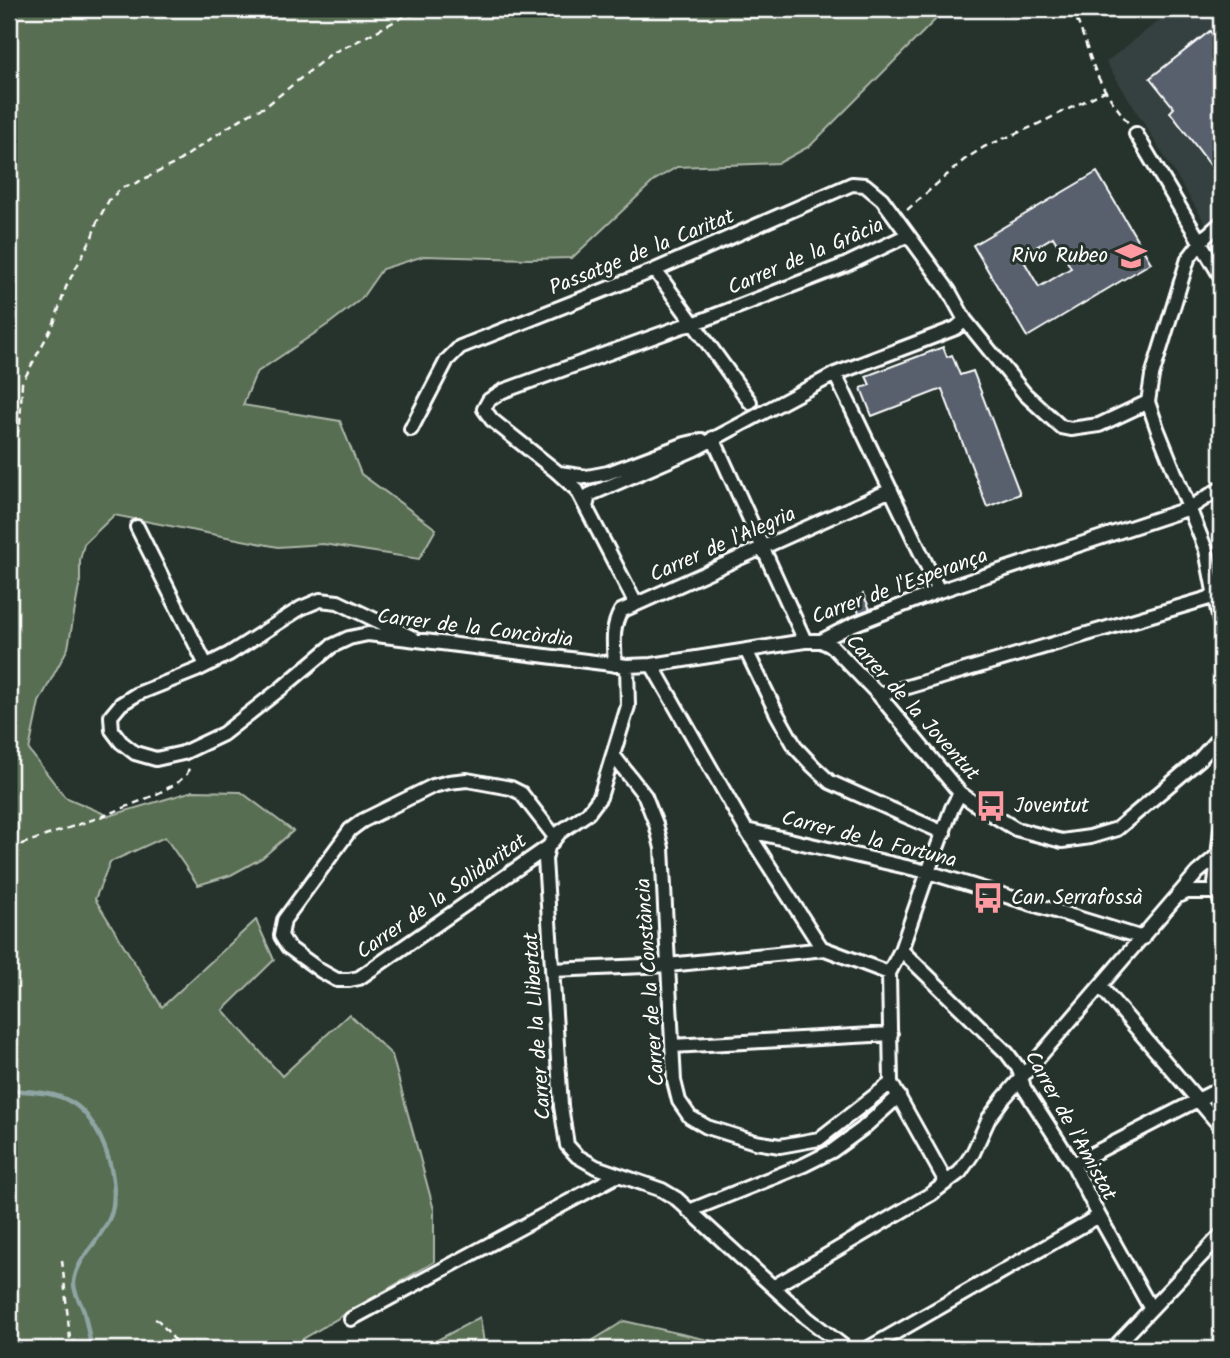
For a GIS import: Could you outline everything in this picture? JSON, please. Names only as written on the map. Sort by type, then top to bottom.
[{"type":"street","points":[[1136,134],[1221,276]]},
{"type":"street","name":"Passatge de la Caritat","points":[[411,429],[447,360],[460,347],[655,270],[852,184],[865,185],[882,199],[908,235]]},
{"type":"street","points":[[1221,223],[1188,259],[1152,376],[1148,402],[1206,550],[1221,627]]},
{"type":"street","name":"Carrer de la Gràcia","points":[[559,473],[492,420],[484,409],[489,400],[503,391],[693,324],[845,265],[908,235],[949,291],[965,320],[1025,394],[1061,427],[1071,429],[1099,425],[1148,402]]},
{"type":"street","points":[[655,270],[750,402]]},
{"type":"street","points":[[586,507],[589,495],[678,457],[835,374],[956,328],[965,320]]},
{"type":"street","points":[[835,374],[939,591]]},
{"type":"street","points":[[559,473],[587,477],[608,473],[685,444],[713,438]]},
{"type":"street","points":[[713,438],[804,641]]},
{"type":"street","points":[[559,473],[577,489],[636,604]]},
{"type":"street","name":"Carrer de l'Esperança","points":[[621,665],[652,665],[821,640],[939,591],[1190,508],[1221,488]]},
{"type":"street","name":"Carrer de l'Alegria","points":[[621,665],[613,631],[621,611],[891,490]]},
{"type":"street","points":[[138,527],[206,665],[229,654],[300,608],[320,600],[338,603],[413,638]]},
{"type":"street","points":[[878,694],[1216,596]]},
{"type":"street","name":"Carrer de la Concòrdia","points":[[206,665],[137,694],[121,704],[111,716],[112,730],[121,742],[135,753],[156,759],[183,753],[223,734],[332,646],[349,638],[369,634],[621,665]]},
{"type":"street","name":"Carrer de la Joventut","points":[[821,640],[833,647],[878,694],[960,793],[1016,829],[1062,841],[1117,829],[1200,759],[1221,735]]},
{"type":"street","points":[[746,650],[796,748],[830,782],[944,833]]},
{"type":"street","points":[[551,842],[559,832],[588,813],[600,797],[628,706],[621,665]]},
{"type":"street","points":[[652,665],[746,830],[821,947],[889,973]]},
{"type":"street","name":"Carrer de la Constància","points":[[613,755],[645,796],[662,848],[674,1081],[678,1101],[690,1117],[707,1127],[755,1142],[780,1146],[819,1139],[891,1083]]},
{"type":"street","name":"Carrer de la Solidaritat","points":[[467,780],[511,788],[521,793],[551,842],[359,978],[337,980],[288,947],[281,936],[284,920],[350,830],[362,821],[433,786],[467,780]]},
{"type":"street","points":[[946,1182],[891,1083],[889,973],[901,950],[952,808],[960,793]]},
{"type":"street","points":[[1177,897],[1187,892],[1220,898],[1215,884],[1221,829]]},
{"type":"street","name":"Carrer de la Fortuna","points":[[746,830],[928,872],[1143,937]]},
{"type":"street","name":"Carrer de la Llibertat","points":[[551,842],[545,859],[561,1107],[567,1145],[577,1156],[596,1167],[662,1190],[677,1199],[807,1318],[847,1349]]},
{"type":"street","points":[[773,1287],[930,1194],[960,1172],[973,1153],[989,1118],[1003,1099],[1198,873],[1219,854]]},
{"type":"street","points":[[552,970],[668,965],[825,949]]},
{"type":"street","name":"Carrer de l'Amistat","points":[[901,950],[1007,1053],[1019,1069],[1024,1088],[1073,1164],[1098,1216],[1151,1309]]},
{"type":"street","points":[[1101,987],[1221,1127]]},
{"type":"street","points":[[672,1046],[891,1034]]},
{"type":"street","points":[[1073,1164],[1221,1088]]},
{"type":"street","points":[[690,1211],[804,1166],[832,1151],[899,1096]]},
{"type":"street","points":[[351,1319],[618,1175]]},
{"type":"street","points":[[867,1349],[1098,1216]]},
{"type":"street","points":[[1113,1349],[1221,1235]]},
{"type":"path","points":[[9,495],[12,489],[15,443],[20,425],[22,383],[54,323],[66,287],[109,200],[123,187],[176,163],[252,112],[265,107],[332,53],[403,17],[426,12],[478,13],[486,9]]},
{"type":"path","points":[[1072,9],[1105,91],[1136,134]]},
{"type":"path","points":[[896,219],[964,160],[984,147],[1105,91]]},
{"type":"path","points":[[9,843],[22,844],[155,795],[187,774],[198,746]]},
{"type":"path","points":[[62,1260],[71,1349]]},
{"type":"path","points":[[155,1320],[159,1321],[182,1349]]},
{"type":"shaded area","points":[[1174,9],[1221,9],[1221,211],[1206,224],[1106,62]]},
{"type":"green space","points":[[9,9],[946,9],[810,146],[779,163],[677,167],[655,180],[572,258],[424,256],[382,269],[361,299],[256,373],[243,405],[340,421],[361,474],[436,529],[419,559],[323,544],[278,547],[114,515],[84,544],[68,648],[39,702],[29,750],[65,797],[109,816],[193,791],[241,792],[293,831],[262,858],[231,875],[198,885],[165,837],[110,862],[95,899],[162,1007],[256,920],[274,960],[223,1010],[282,1076],[349,1014],[392,1055],[434,1210],[434,1262],[303,1339],[308,1349],[76,1349],[74,1341],[68,1349],[9,1349]]},
{"type":"green space","points":[[480,1317],[484,1343],[478,1349],[421,1349]]},
{"type":"green space","points":[[624,1321],[735,1346],[728,1349],[579,1349]]},
{"type":"building","points":[[1210,31],[1221,46],[1221,179],[1170,112],[1174,108],[1150,78]]},
{"type":"building","points":[[1097,172],[1151,263],[1027,337],[973,245]],"holes":[[[1053,237],[1071,268],[1039,287],[1021,256]]]},
{"type":"building","points":[[943,347],[947,357],[952,355],[960,375],[973,371],[1020,494],[987,507],[942,389],[872,416],[861,388],[870,385],[866,376]]},
{"type":"building","points":[[863,594],[870,609],[859,613],[853,600]]},
{"type":"waterway","points":[[9,1090],[49,1094],[71,1102],[92,1123],[107,1154],[114,1188],[110,1217],[84,1257],[74,1282],[92,1349]]},
{"type":"place","name":"Rivo Rubeo","points":[[1131,256]]},
{"type":"place","name":"Joventut","points":[[991,806]]},
{"type":"place","name":"Can Serrafossà","points":[[988,898]]}]
